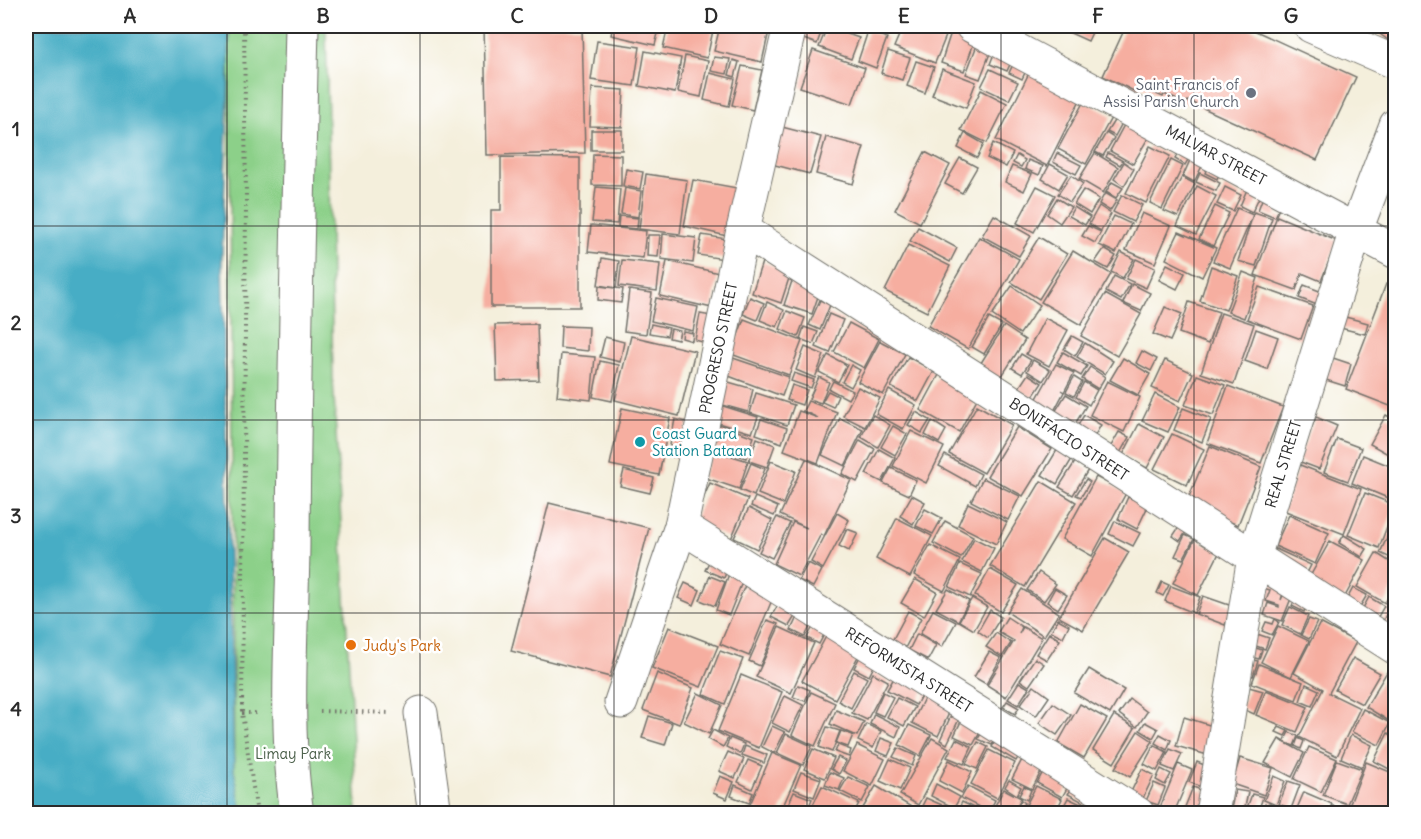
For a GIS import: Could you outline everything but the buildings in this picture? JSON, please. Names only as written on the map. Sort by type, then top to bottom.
[{"type":"street","points":[[297,813],[291,771],[290,711],[294,377],[302,26]]},
{"type":"street","name":"PROGRESO STREET","points":[[621,702],[681,526],[743,230],[790,26]]},
{"type":"street","name":"MALVAR STREET","points":[[972,26],[1395,252]]},
{"type":"street","points":[[1311,26],[1395,63]]},
{"type":"street","name":"REAL STREET","points":[[1212,813],[1254,557],[1356,230],[1395,125]]},
{"type":"street","name":"BONIFACIO STREET","points":[[743,230],[1395,648]]},
{"type":"street","name":"REFORMISTA STREET","points":[[681,526],[1138,813]]},
{"type":"street","points":[[421,713],[435,813]]},
{"type":"path","points":[[244,26],[246,200],[242,713],[256,813]]},
{"type":"path","points":[[242,713],[290,711],[421,713]]},
{"type":"green space","name":"Limay Park","points":[[229,26],[326,26],[333,378],[357,813],[242,813],[234,770]]},
{"type":"water","points":[[26,26],[229,26],[222,256],[234,770],[242,813],[26,813]]},
{"type":"place","name":"Saint Francis of Assisi Parish Church","points":[[1251,93]]},
{"type":"place","name":"Coast Guard Station Bataan","points":[[640,442]]},
{"type":"place","name":"Judy's Park","points":[[351,645]]}]
